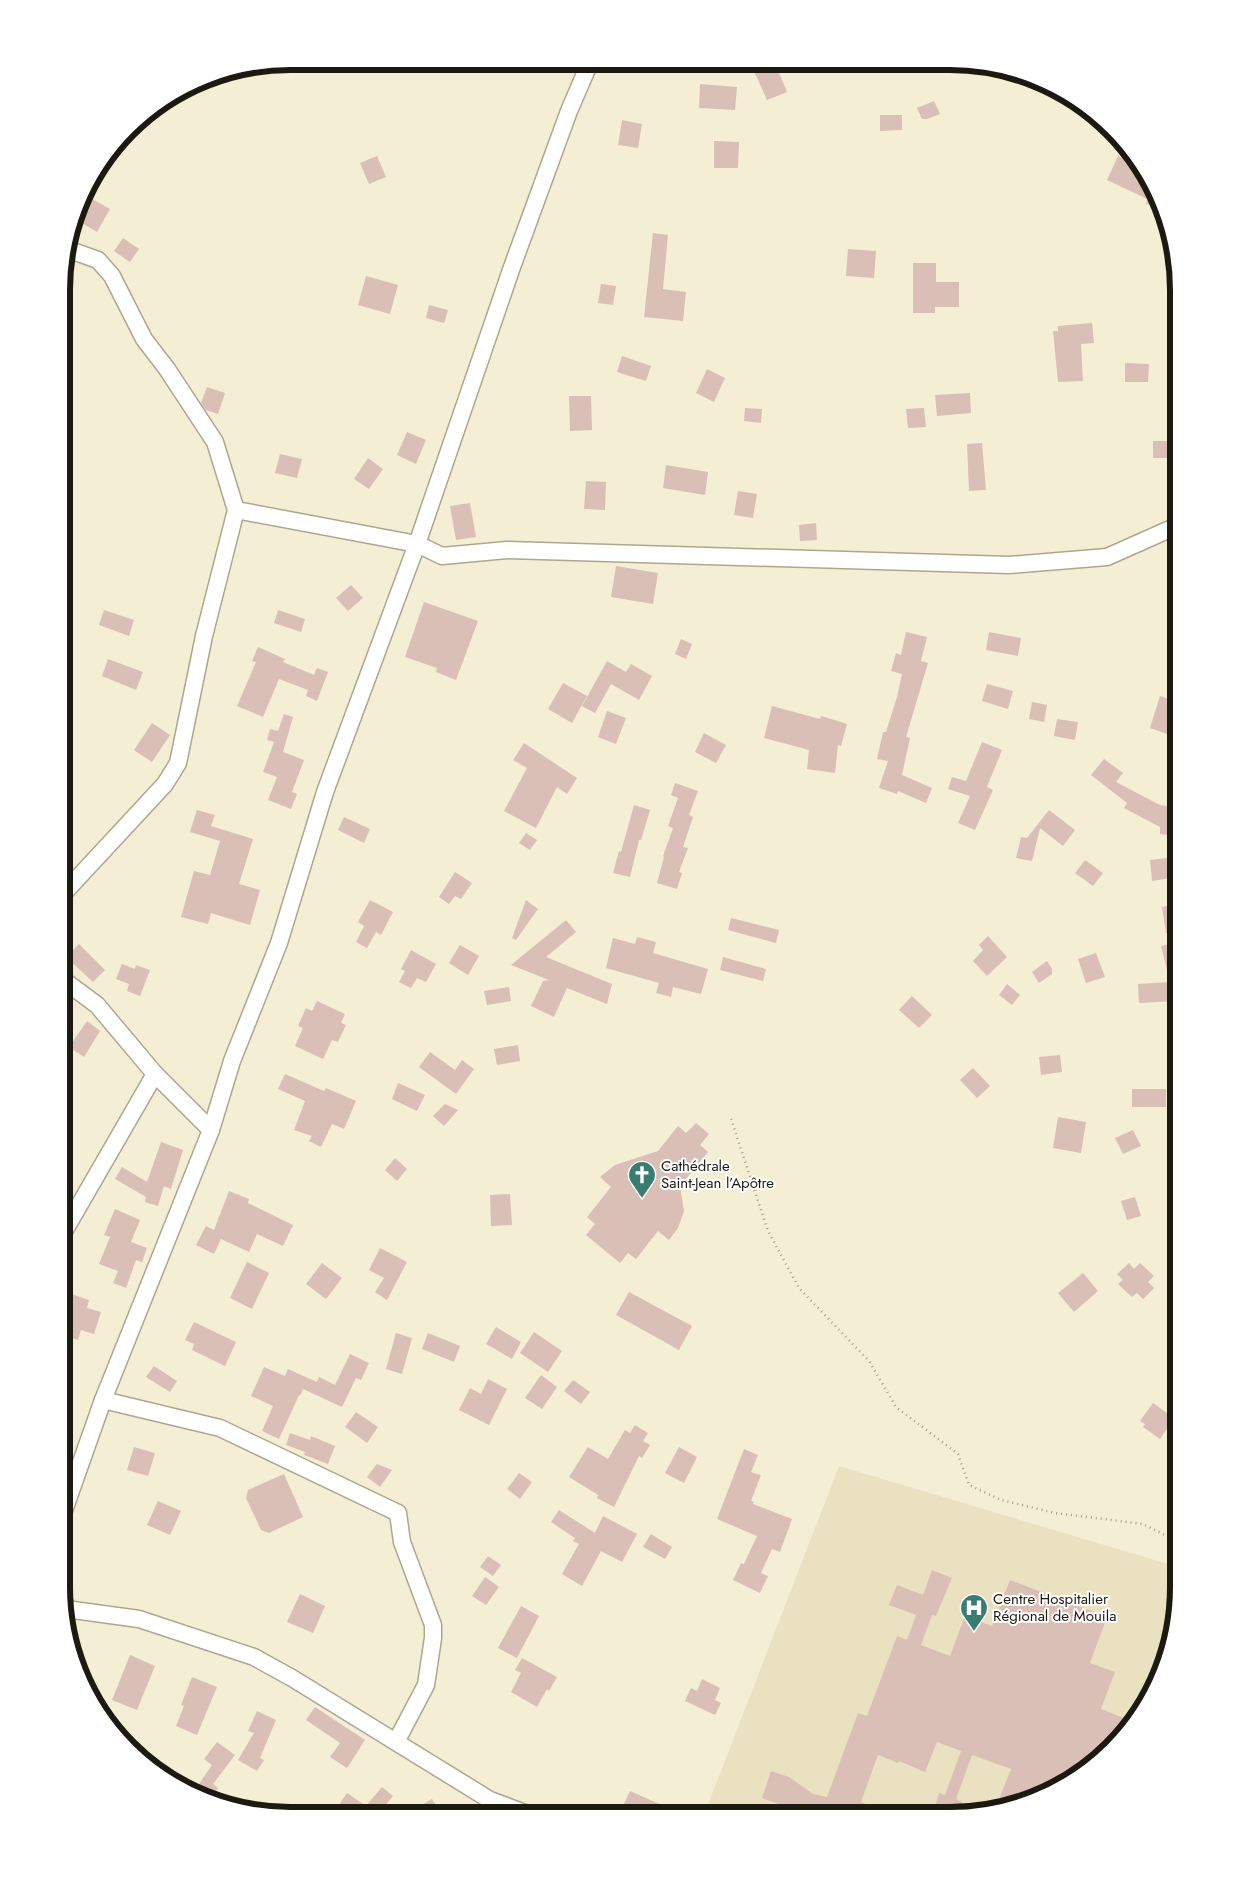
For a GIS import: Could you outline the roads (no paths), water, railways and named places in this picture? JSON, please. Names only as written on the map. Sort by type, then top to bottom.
[{"type":"street","points":[[70,1494],[103,1400],[211,1130],[232,1061],[279,943],[325,792],[417,544],[512,267],[569,111],[587,70]]},
{"type":"street","points":[[70,886],[165,784],[178,763],[204,636],[236,510],[215,442],[167,369],[144,339],[112,276],[98,260],[73,251]]},
{"type":"street","points":[[236,510],[417,544],[442,556],[507,550],[1009,565],[1107,557],[1170,529]]},
{"type":"street","points":[[70,985],[97,1005],[155,1074],[211,1130]]},
{"type":"street","points":[[70,1221],[155,1074]]},
{"type":"street","points":[[103,1400],[220,1428],[398,1513],[402,1542],[433,1625],[434,1638],[426,1685],[396,1742]]},
{"type":"street","points":[[71,1611],[139,1619],[254,1657],[292,1678],[490,1800],[509,1807]]},
{"type":"place","name":"Cathédrale Saint-Jean l’Apôtre","points":[[642,1199]]},
{"type":"place","name":"Centre Hospitalier Régional de Mouila","points":[[974,1632]]}]
